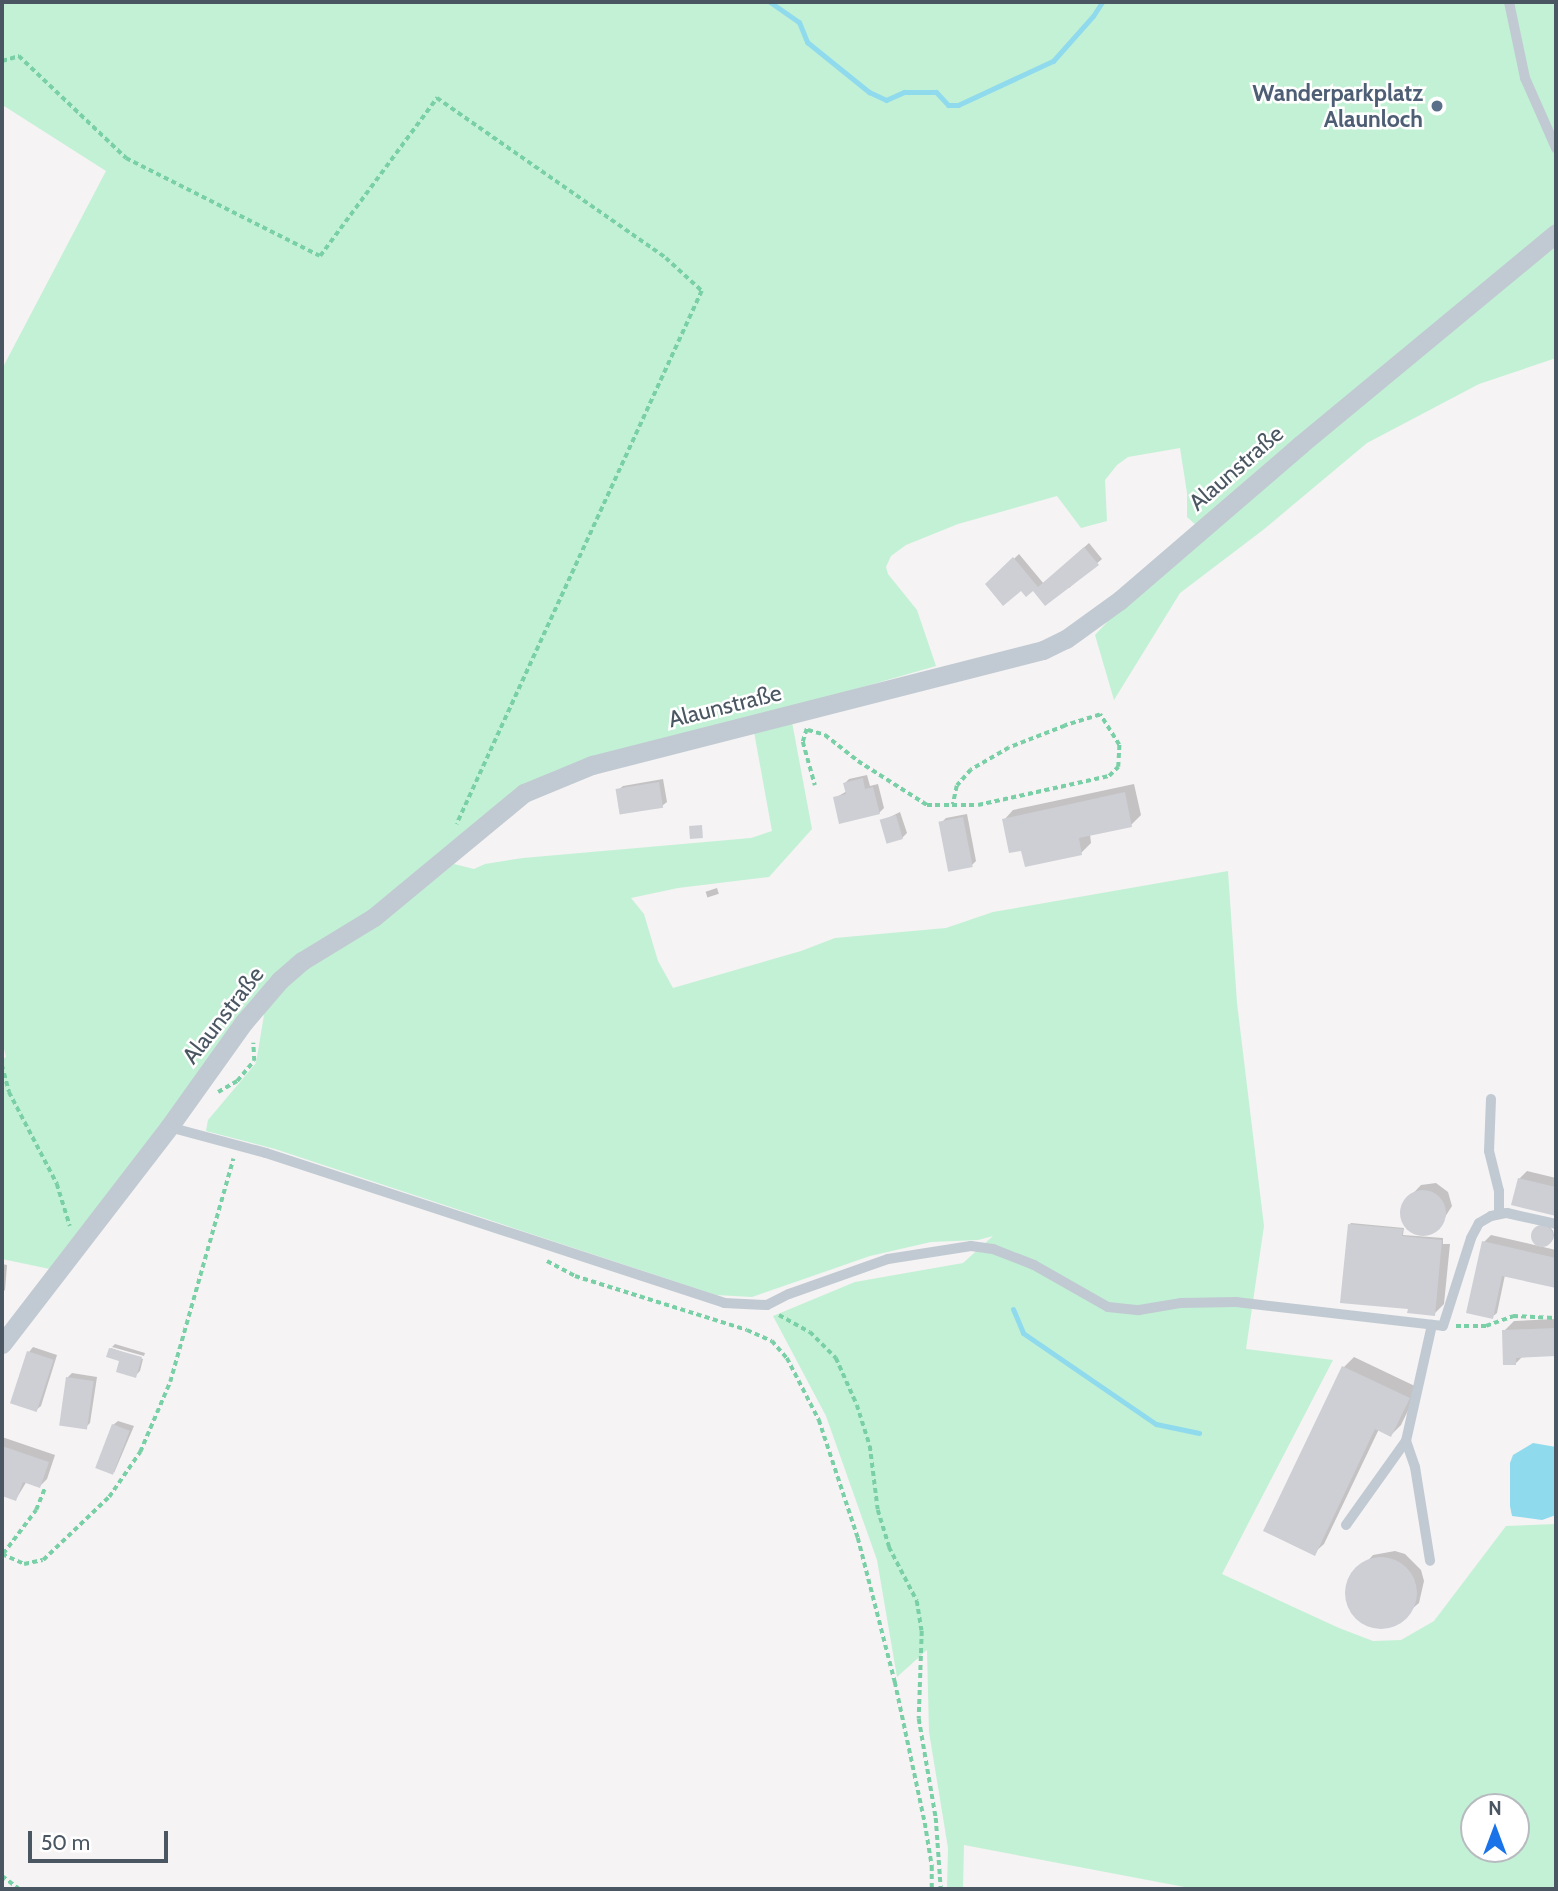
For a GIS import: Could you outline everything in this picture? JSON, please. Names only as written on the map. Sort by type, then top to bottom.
[{"type":"street","name":"Alaunstraße","points":[[2,1344],[280,980],[312,954],[374,917],[524,793],[557,777],[592,765],[802,721],[1043,650],[1066,639],[1121,600],[1300,445],[1556,233]]},
{"type":"lane","points":[[1510,2],[1525,78],[1556,148]]},
{"type":"lane","points":[[1491,1099],[1489,1151],[1499,1191],[1499,1214]]},
{"type":"lane","points":[[169,1127],[266,1153],[697,1297],[724,1303],[767,1305],[789,1294],[888,1259],[971,1246],[993,1249],[1034,1265],[1108,1307],[1139,1310],[1181,1303],[1236,1302],[1437,1325]]},
{"type":"lane","points":[[1346,1525],[1406,1441],[1437,1325],[1479,1223],[1507,1213],[1556,1224]]},
{"type":"lane","points":[[1406,1441],[1415,1467],[1430,1561]]},
{"type":"path","points":[[2,61],[19,56],[126,158],[320,256],[437,98],[666,258],[702,291],[451,836],[448,856]]},
{"type":"path","points":[[802,721],[927,805],[953,805],[978,805],[1109,776],[1118,767],[1119,745],[1100,715],[1065,726],[1009,748],[971,770],[957,786],[953,805]]},
{"type":"path","points":[[802,721],[803,741],[815,785]]},
{"type":"path","points":[[192,1094],[209,1095],[237,1081],[254,1061],[253,1043],[261,1033]]},
{"type":"path","points":[[2,1065],[9,1092],[57,1184],[76,1244]]},
{"type":"path","points":[[45,1488],[36,1510],[2,1554],[24,1564],[39,1563],[109,1497],[140,1452],[165,1394],[235,1149]]},
{"type":"path","points":[[234,1156],[245,1159]]},
{"type":"path","points":[[545,1260],[575,1276],[760,1335],[772,1341],[787,1358],[819,1420],[858,1538],[895,1682],[932,1866],[932,1889]]},
{"type":"path","points":[[767,1305],[810,1332],[836,1358],[870,1446],[878,1510],[889,1547],[917,1601],[922,1631],[919,1718],[936,1818],[940,1889]]},
{"type":"path","points":[[1437,1325],[1486,1326],[1513,1316],[1555,1318]]},
{"type":"path","points":[[158,1394],[165,1394]]},
{"type":"path","points":[[2,1876],[19,1889]]},
{"type":"green space","points":[[2,2],[1556,2],[1556,358],[1479,384],[1367,443],[1263,530],[1180,593],[1114,700],[1095,635],[1197,526],[1187,517],[1187,493],[1180,448],[1128,457],[1117,465],[1105,480],[1107,521],[1081,528],[1057,496],[958,524],[906,545],[891,556],[886,567],[888,574],[917,610],[936,666],[734,724],[554,771],[354,922],[315,944],[50,1269],[2,1259],[2,1059],[6,1057],[2,1040],[2,369],[106,171],[4,106]]},
{"type":"green space","points":[[792,722],[812,829],[769,877],[678,888],[631,898],[644,914],[658,961],[673,988],[801,951],[835,938],[946,928],[993,912],[1228,871],[1237,1003],[1264,1226],[1246,1349],[1333,1360],[1222,1574],[1373,1641],[1401,1640],[1434,1621],[1506,1526],[1556,1524],[1556,1889],[1195,1889],[964,1845],[963,1889],[947,1889],[948,1848],[929,1732],[927,1650],[897,1677],[877,1560],[826,1416],[773,1316],[855,1282],[963,1263],[993,1236],[978,1240],[931,1242],[870,1256],[752,1297],[716,1295],[275,1149],[206,1131],[208,1120],[256,1063],[265,1009],[303,971],[408,901],[454,864],[474,869],[485,864],[523,858],[751,838],[772,831],[754,732]]},
{"type":"water","points":[[1533,1443],[1556,1447],[1556,1515],[1542,1520],[1512,1516],[1510,1506],[1510,1463],[1513,1455]]},
{"type":"building","points":[[1084,547],[1099,565],[1045,606],[1033,591],[1026,597],[1021,591],[1003,606],[985,584],[1013,557],[1038,587]]},
{"type":"building","points":[[863,778],[865,789],[873,787],[880,814],[839,824],[833,797],[846,794],[843,783]]},
{"type":"building","points":[[659,782],[663,808],[620,815],[616,789]]},
{"type":"building","points":[[1125,792],[1132,827],[1079,838],[1082,855],[1025,867],[1021,851],[1009,853],[1002,819]]},
{"type":"building","points":[[896,815],[903,839],[887,844],[880,820]]},
{"type":"building","points":[[963,817],[973,867],[948,872],[938,822]]},
{"type":"building","points":[[702,825],[703,838],[690,839],[689,826]]},
{"type":"building","points":[[1518,1178],[1556,1187],[1556,1216],[1511,1205]]},
{"type":"building","points":[[1423,1190],[1439,1197],[1446,1213],[1439,1229],[1423,1236],[1407,1229],[1400,1213],[1407,1197]]},
{"type":"building","points":[[1348,1224],[1403,1229],[1402,1236],[1442,1240],[1435,1316],[1407,1313],[1408,1309],[1340,1303]]},
{"type":"building","points":[[1542,1225],[1550,1228],[1553,1236],[1550,1244],[1542,1247],[1534,1244],[1531,1236],[1534,1228]]},
{"type":"building","points":[[1482,1241],[1556,1258],[1556,1288],[1502,1276],[1493,1319],[1466,1313]]},
{"type":"building","points":[[1556,1328],[1556,1356],[1516,1358],[1516,1365],[1503,1365],[1502,1330]]},
{"type":"building","points":[[109,1348],[142,1357],[136,1378],[116,1372],[119,1361],[106,1357]]},
{"type":"building","points":[[27,1351],[54,1360],[37,1412],[10,1403]]},
{"type":"building","points":[[1342,1366],[1410,1398],[1391,1437],[1375,1429],[1315,1556],[1263,1531]]},
{"type":"building","points":[[66,1377],[94,1381],[87,1429],[59,1426]]},
{"type":"building","points":[[112,1424],[130,1431],[113,1475],[95,1468]]},
{"type":"building","points":[[2,1446],[49,1462],[40,1488],[23,1482],[16,1501],[2,1496]]},
{"type":"building","points":[[1381,1557],[1401,1563],[1411,1573],[1417,1593],[1411,1613],[1401,1623],[1381,1629],[1361,1623],[1351,1613],[1345,1593],[1351,1573],[1361,1563]]},
{"type":"waterway","points":[[770,2],[799,22],[807,42],[869,92],[886,100],[904,92],[936,92],[948,105],[958,105],[1053,61],[1102,2]]},
{"type":"waterway","points":[[1013,1309],[1023,1333],[1156,1424],[1199,1433]]},
{"type":"place","name":"Wanderparkplatz Alaunloch","points":[[1437,106]]}]
